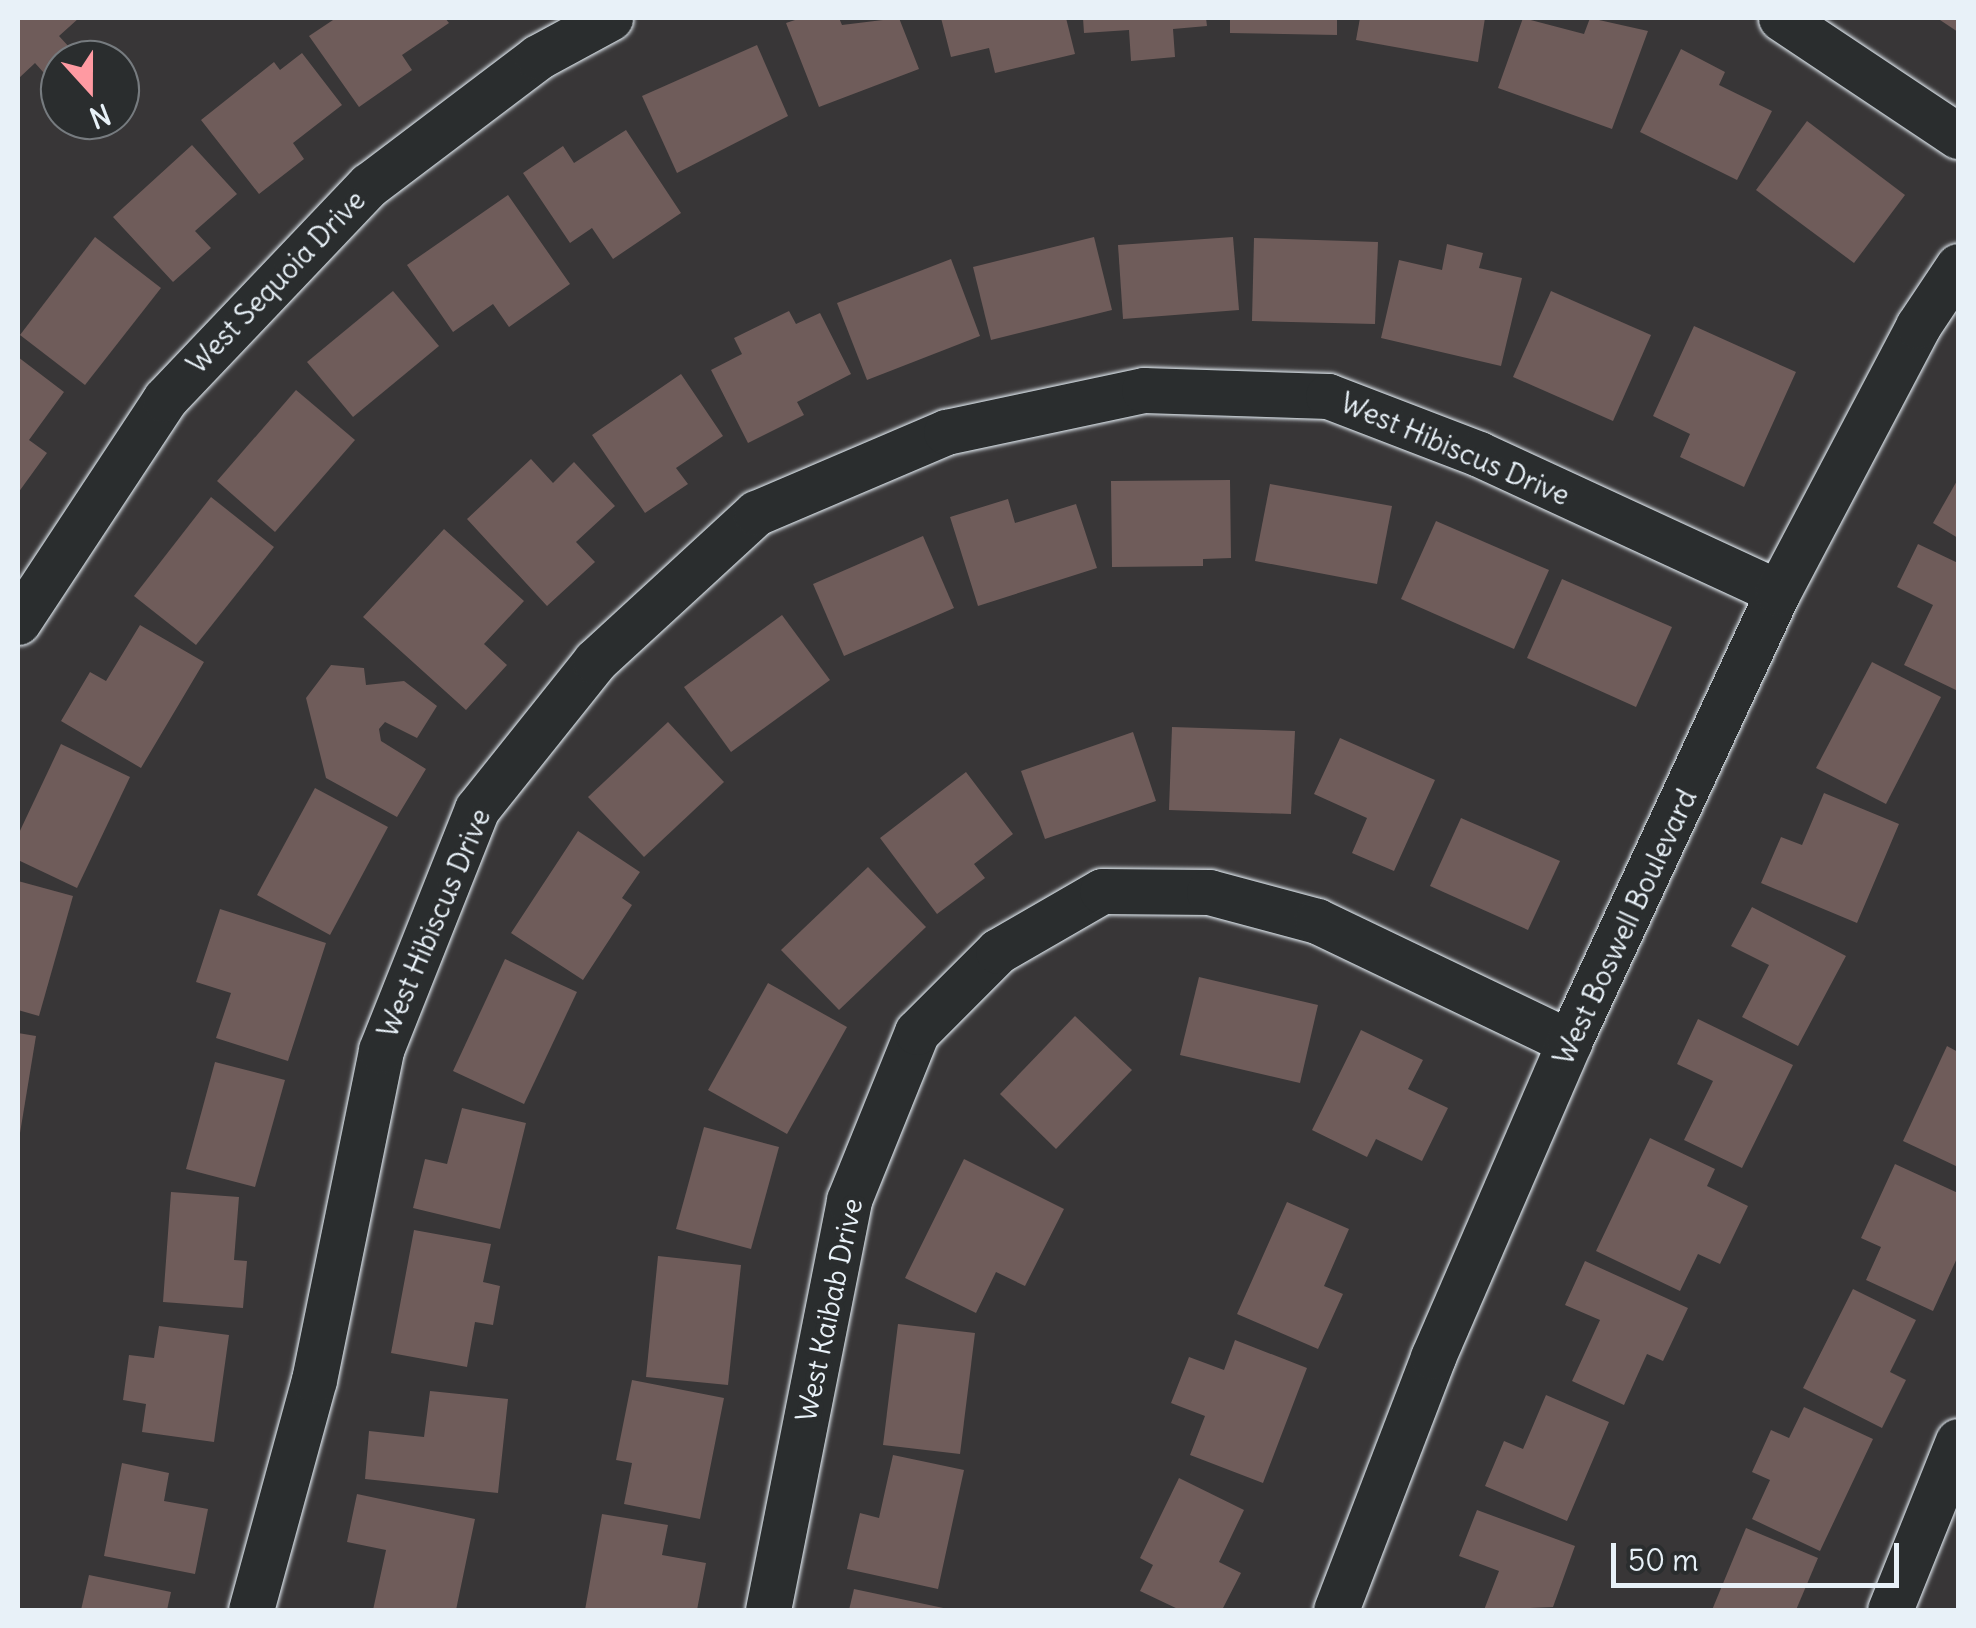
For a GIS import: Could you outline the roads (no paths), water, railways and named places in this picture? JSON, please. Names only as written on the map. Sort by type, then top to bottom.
[{"type":"street","name":"West Sequoia Drive","points":[[18,622],[164,399],[369,186],[538,57],[610,18]]},
{"type":"street","points":[[1781,18],[1958,136]]},
{"type":"street","name":"West Boswell Boulevard","points":[[1336,1610],[1433,1357],[1570,1042],[1778,592],[1918,326],[1958,266]]},
{"type":"street","name":"West Hibiscus Drive","points":[[251,1610],[314,1380],[381,1050],[477,809],[595,661],[756,512],[946,432],[1144,390],[1328,396],[1479,454],[1778,592]]},
{"type":"street","name":"West Kaibab Drive","points":[[768,1610],[849,1200],[917,1032],[998,951],[1102,891],[1209,892],[1317,921],[1570,1042]]},
{"type":"street","points":[[1890,1610],[1958,1441]]}]
